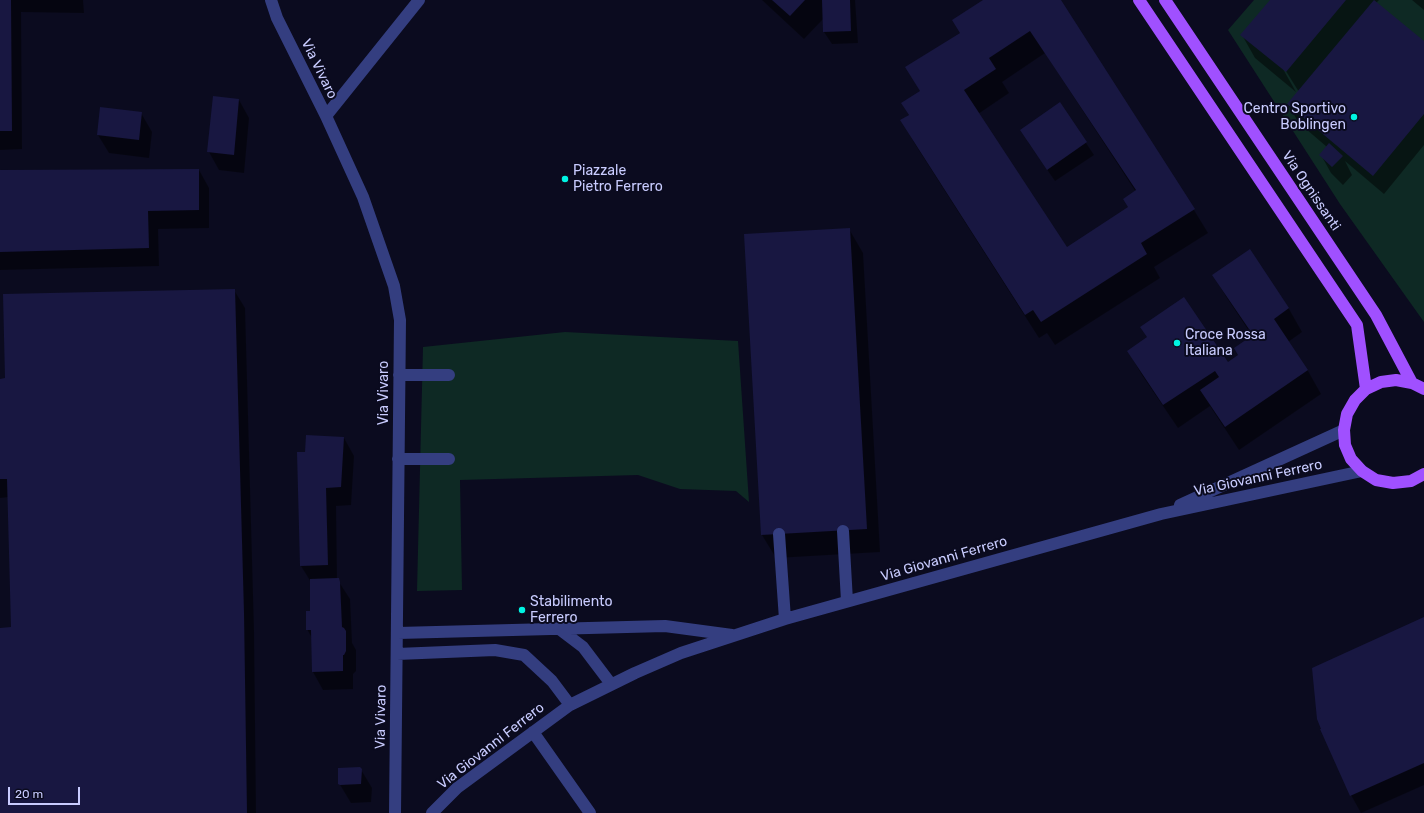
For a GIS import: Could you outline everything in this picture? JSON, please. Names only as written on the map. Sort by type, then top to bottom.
[{"type":"main road","points":[[1139,0],[1357,325],[1366,389]]},
{"type":"main road","name":"Via Ognissanti","points":[[1165,0],[1376,315],[1412,383]]},
{"type":"main road","points":[[1424,389],[1412,383],[1396,380],[1381,382],[1366,389],[1355,400],[1347,414],[1344,430],[1345,445],[1351,459],[1362,471],[1376,480],[1393,484],[1410,481],[1424,474]]},
{"type":"street","name":"Via Vivaro","points":[[271,0],[277,18],[326,116],[363,197],[394,286],[400,320],[395,813]]},
{"type":"street","points":[[326,116],[419,0]]},
{"type":"street","points":[[399,375],[449,375]]},
{"type":"street","name":"Via Giovanni Ferrero","points":[[1161,514],[1344,430]]},
{"type":"street","points":[[398,459],[449,459]]},
{"type":"street","name":"Via Giovanni Ferrero","points":[[432,813],[457,788],[570,704],[681,653],[785,619],[1161,514],[1362,471]]},
{"type":"street","points":[[843,530],[847,602]]},
{"type":"street","points":[[779,534],[785,619]]},
{"type":"street","name":"Via Giovanni Ferrero","points":[[398,633],[665,626],[735,635]]},
{"type":"street","points":[[558,628],[583,647],[611,684]]},
{"type":"street","points":[[397,654],[495,650],[524,655],[552,681],[570,704]]},
{"type":"street","points":[[533,732],[590,813]]},
{"type":"green space","name":"Centro Sportivo Boblingen","points":[[1254,0],[1424,0],[1424,322],[1340,204],[1228,30]]},
{"type":"green space","points":[[565,332],[738,341],[749,502],[736,491],[680,489],[638,475],[460,480],[462,590],[417,591],[423,347]]},
{"type":"building","points":[[0,0],[11,0],[12,131],[0,131]]},
{"type":"building","points":[[772,0],[805,0],[790,16]]},
{"type":"building","points":[[822,0],[850,0],[851,31],[823,32]]},
{"type":"building","points":[[983,0],[1061,0],[1195,209],[1141,243],[1147,254],[1041,322],[1033,310],[1025,315],[900,120],[909,115],[901,103],[920,91],[905,67],[960,33],[952,20]],"holes":[[[1030,31],[1136,190],[1123,199],[1128,207],[1067,247],[964,90],[996,69],[989,58]]]},
{"type":"building","points":[[1270,0],[1346,0],[1286,72],[1240,35]]},
{"type":"building","points":[[1374,0],[1424,41],[1424,114],[1373,176],[1287,104]]},
{"type":"building","points":[[213,96],[239,99],[234,155],[207,152]]},
{"type":"building","points":[[1060,102],[1087,142],[1047,170],[1020,130]]},
{"type":"building","points":[[100,107],[142,112],[139,140],[97,135]]},
{"type":"building","points":[[1329,143],[1343,156],[1332,167],[1319,155]]},
{"type":"building","points":[[199,169],[199,210],[148,211],[149,248],[0,252],[0,170]]},
{"type":"building","points":[[850,228],[867,529],[761,535],[744,234]]},
{"type":"building","name":"Croce Rossa Italiana","points":[[1250,249],[1289,308],[1274,319],[1308,370],[1225,427],[1200,390],[1219,377],[1215,371],[1163,405],[1127,351],[1147,337],[1140,327],[1184,297],[1228,362],[1238,355],[1234,348],[1253,335],[1212,275]]},
{"type":"building","points":[[235,289],[244,613],[247,813],[0,813],[0,628],[11,627],[7,479],[0,479],[0,379],[5,378],[3,294]]},
{"type":"building","points":[[306,435],[344,437],[341,487],[326,488],[328,565],[300,566],[297,452],[305,452]]},
{"type":"building","points":[[339,578],[342,627],[346,631],[346,651],[343,655],[343,671],[312,672],[311,630],[306,630],[306,611],[310,611],[310,579]]},
{"type":"building","points":[[1424,617],[1424,763],[1350,796],[1317,719],[1312,668]]},
{"type":"building","points":[[360,767],[362,769],[361,784],[338,784],[338,768]]},
{"type":"place","name":"Centro Sportivo Boblingen","points":[[1354,117]]},
{"type":"place","name":"Piazzale Pietro Ferrero","points":[[565,179]]},
{"type":"place","name":"Croce Rossa Italiana","points":[[1177,343]]},
{"type":"place","name":"Stabilimento Ferrero","points":[[522,610]]}]
